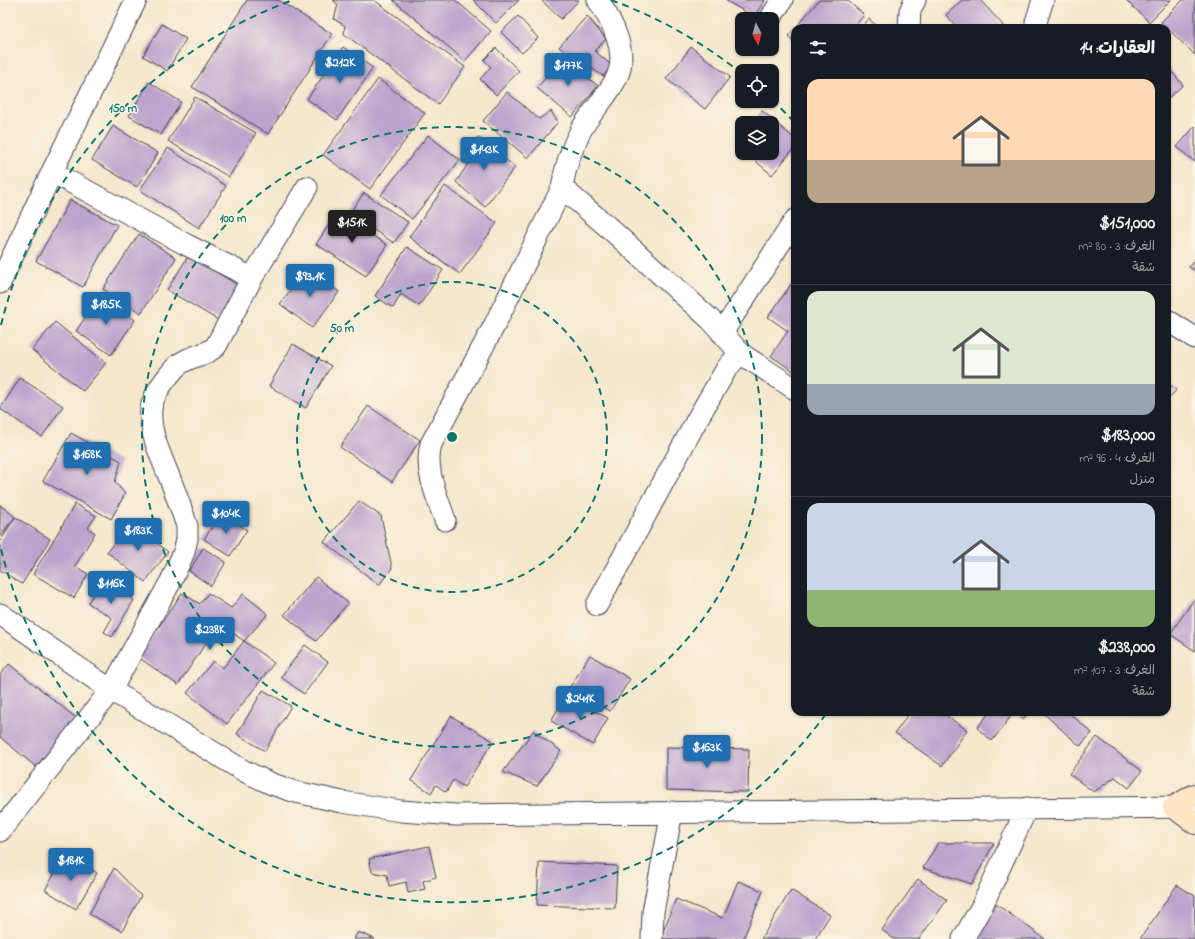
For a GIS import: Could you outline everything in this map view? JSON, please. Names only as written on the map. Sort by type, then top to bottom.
[{"type":"street","points":[[0,283],[52,172],[136,0]]},
{"type":"street","points":[[445,520],[429,471],[428,453],[431,444],[494,326],[562,188],[566,165],[581,129],[618,76],[620,51],[616,31],[598,0]]},
{"type":"street","points":[[774,12],[782,0]]},
{"type":"street","points":[[910,24],[910,11],[915,0]]},
{"type":"street","points":[[1036,22],[1044,0]]},
{"type":"street","points":[[52,172],[185,244],[252,278]]},
{"type":"street","points":[[0,831],[111,690],[172,579],[184,552],[187,539],[187,526],[152,426],[152,409],[156,394],[175,368],[182,362],[190,357],[208,352],[216,346],[252,278],[308,187]]},
{"type":"street","points":[[562,188],[712,320],[740,353],[791,386]]},
{"type":"street","points":[[722,333],[791,226]]},
{"type":"street","points":[[1171,323],[1195,338]]},
{"type":"street","points":[[597,605],[699,416],[727,368],[740,353]]},
{"type":"street","points":[[0,614],[111,690],[244,771],[272,784],[290,790],[342,802],[401,811],[455,815],[1185,807],[1195,795]]},
{"type":"street","points":[[1185,807],[1195,823]]},
{"type":"street","points":[[963,939],[982,906],[1027,808]]},
{"type":"street","points":[[652,939],[653,912],[672,812]]},
{"type":"building","points":[[247,0],[278,0],[332,34],[268,134],[192,87]]},
{"type":"building","points":[[333,0],[374,0],[465,67],[438,104],[344,34],[345,26],[334,19],[338,5]]},
{"type":"building","points":[[393,0],[455,0],[491,31],[465,61]]},
{"type":"building","points":[[473,0],[519,0],[496,23]]},
{"type":"building","points":[[541,0],[579,0],[561,19]]},
{"type":"building","points":[[725,0],[765,0],[757,12],[745,12]]},
{"type":"building","points":[[819,0],[847,0],[864,15],[856,24],[798,24]]},
{"type":"building","points":[[962,0],[980,0],[1002,24],[954,24],[946,15]]},
{"type":"building","points":[[1126,0],[1171,0],[1149,22]]},
{"type":"building","points":[[1183,0],[1195,0],[1195,55],[1171,32],[1171,24],[1163,24],[1161,22]]},
{"type":"building","points":[[518,16],[538,38],[522,53],[501,32]]},
{"type":"building","points":[[587,16],[606,39],[595,51],[612,66],[603,76],[559,47]]},
{"type":"building","points":[[869,19],[875,24],[865,24]]},
{"type":"building","points":[[162,24],[186,39],[167,71],[143,56]]},
{"type":"building","points":[[343,47],[373,68],[337,120],[307,99]]},
{"type":"building","points":[[691,47],[730,77],[705,109],[666,79]]},
{"type":"building","points":[[496,48],[519,71],[496,95],[480,79],[491,67],[484,60]]},
{"type":"building","points":[[563,57],[598,86],[572,117],[537,88]]},
{"type":"building","points":[[1171,71],[1183,85],[1171,96]]},
{"type":"building","points":[[378,79],[425,113],[370,189],[323,155]]},
{"type":"building","points":[[149,82],[181,102],[161,135],[129,116]]},
{"type":"building","points":[[507,92],[539,119],[551,111],[558,122],[528,158],[483,121]]},
{"type":"building","points":[[195,97],[256,133],[229,177],[168,141]]},
{"type":"building","points":[[762,111],[768,116],[758,116]]},
{"type":"building","points":[[779,125],[791,136],[791,152],[772,175],[754,160],[779,160]]},
{"type":"building","points":[[113,126],[158,153],[137,187],[92,160]]},
{"type":"building","points":[[1195,126],[1195,162],[1177,147]]},
{"type":"building","points":[[428,135],[460,160],[412,219],[381,195]]},
{"type":"building","points":[[478,137],[515,167],[485,207],[456,182],[468,164],[462,151]]},
{"type":"building","points":[[168,148],[226,186],[199,228],[140,190]]},
{"type":"building","points":[[445,186],[497,223],[460,274],[409,237]]},
{"type":"building","points":[[364,193],[408,222],[394,243],[349,214]]},
{"type":"building","points":[[70,200],[117,225],[83,287],[36,261]]},
{"type":"building","points":[[337,213],[387,245],[366,276],[316,244]]},
{"type":"building","points":[[139,234],[176,258],[141,313],[103,289]]},
{"type":"building","points":[[407,247],[443,270],[419,306],[401,294],[393,308],[375,296]]},
{"type":"building","points":[[189,255],[239,286],[218,320],[167,290]]},
{"type":"building","points":[[1195,259],[1195,271],[1189,267]]},
{"type":"building","points":[[307,268],[339,292],[312,328],[280,304]]},
{"type":"building","points":[[791,285],[791,369],[771,356],[788,331],[768,317]]},
{"type":"building","points":[[100,296],[135,320],[111,355],[76,331]]},
{"type":"building","points":[[55,322],[106,363],[83,391],[32,350]]},
{"type":"building","points":[[293,344],[331,366],[306,408],[269,386]]},
{"type":"building","points":[[20,378],[63,406],[42,437],[0,409]]},
{"type":"building","points":[[1171,386],[1176,390],[1171,396]]},
{"type":"building","points":[[368,406],[420,440],[392,482],[340,447]]},
{"type":"building","points":[[71,433],[121,461],[115,482],[125,494],[111,519],[43,481]]},
{"type":"building","points":[[359,501],[381,516],[392,568],[379,585],[324,542]]},
{"type":"building","points":[[75,504],[96,516],[88,528],[95,533],[75,566],[88,574],[74,598],[33,574]]},
{"type":"building","points":[[0,505],[15,517],[0,536]]},
{"type":"building","points":[[221,514],[247,530],[230,556],[204,539]]},
{"type":"building","points":[[15,517],[50,539],[22,584],[0,570],[0,541]]},
{"type":"building","points":[[130,523],[168,552],[145,582],[107,552]]},
{"type":"building","points":[[203,548],[226,562],[211,586],[189,571]]},
{"type":"building","points":[[316,577],[348,603],[316,641],[284,615]]},
{"type":"building","points":[[102,580],[134,600],[112,637],[104,632],[112,618],[88,603]]},
{"type":"building","points":[[182,593],[200,604],[208,593],[231,608],[243,594],[268,614],[244,641],[219,623],[178,685],[138,657]]},
{"type":"building","points":[[1195,598],[1195,651],[1171,635]]},
{"type":"building","points":[[244,641],[274,663],[227,724],[187,693],[213,661],[223,668]]},
{"type":"building","points":[[305,645],[328,662],[304,694],[281,677]]},
{"type":"building","points":[[590,655],[630,679],[610,711],[570,687]]},
{"type":"building","points":[[9,664],[76,718],[36,767],[0,737],[0,675]]},
{"type":"building","points":[[263,690],[291,706],[265,751],[237,734]]},
{"type":"building","points":[[566,695],[608,718],[593,745],[551,721]]},
{"type":"building","points":[[451,716],[493,741],[464,787],[453,780],[446,792],[436,785],[431,793],[411,780]]},
{"type":"building","points":[[907,716],[947,716],[967,730],[942,766],[895,733]]},
{"type":"building","points":[[987,716],[1011,716],[992,741],[977,728]]},
{"type":"building","points":[[1046,716],[1073,716],[1092,733],[1080,746]]},
{"type":"building","points":[[533,731],[561,751],[537,786],[503,772]]},
{"type":"building","points":[[1097,737],[1142,771],[1129,788],[1115,777],[1094,792],[1069,774]]},
{"type":"building","points":[[666,747],[749,749],[748,792],[666,790]]},
{"type":"building","points":[[938,843],[994,843],[972,884],[923,868]]},
{"type":"building","points":[[429,846],[436,877],[423,881],[425,889],[408,893],[406,882],[389,886],[387,875],[372,872],[369,859]]},
{"type":"building","points":[[66,854],[97,873],[76,909],[45,890]]},
{"type":"building","points":[[539,862],[617,866],[615,908],[537,905]]},
{"type":"building","points":[[114,868],[141,896],[122,931],[89,914]]},
{"type":"building","points":[[918,879],[947,900],[919,939],[894,939],[882,930]]},
{"type":"building","points":[[738,881],[763,891],[743,939],[660,939],[676,899],[723,918]]},
{"type":"building","points":[[1177,885],[1195,896],[1194,939],[1140,939]]},
{"type":"building","points":[[791,890],[830,915],[815,939],[761,939]]},
{"type":"building","points":[[996,904],[1045,939],[971,939]]},
{"type":"building","points":[[358,932],[375,939],[354,939]]}]
